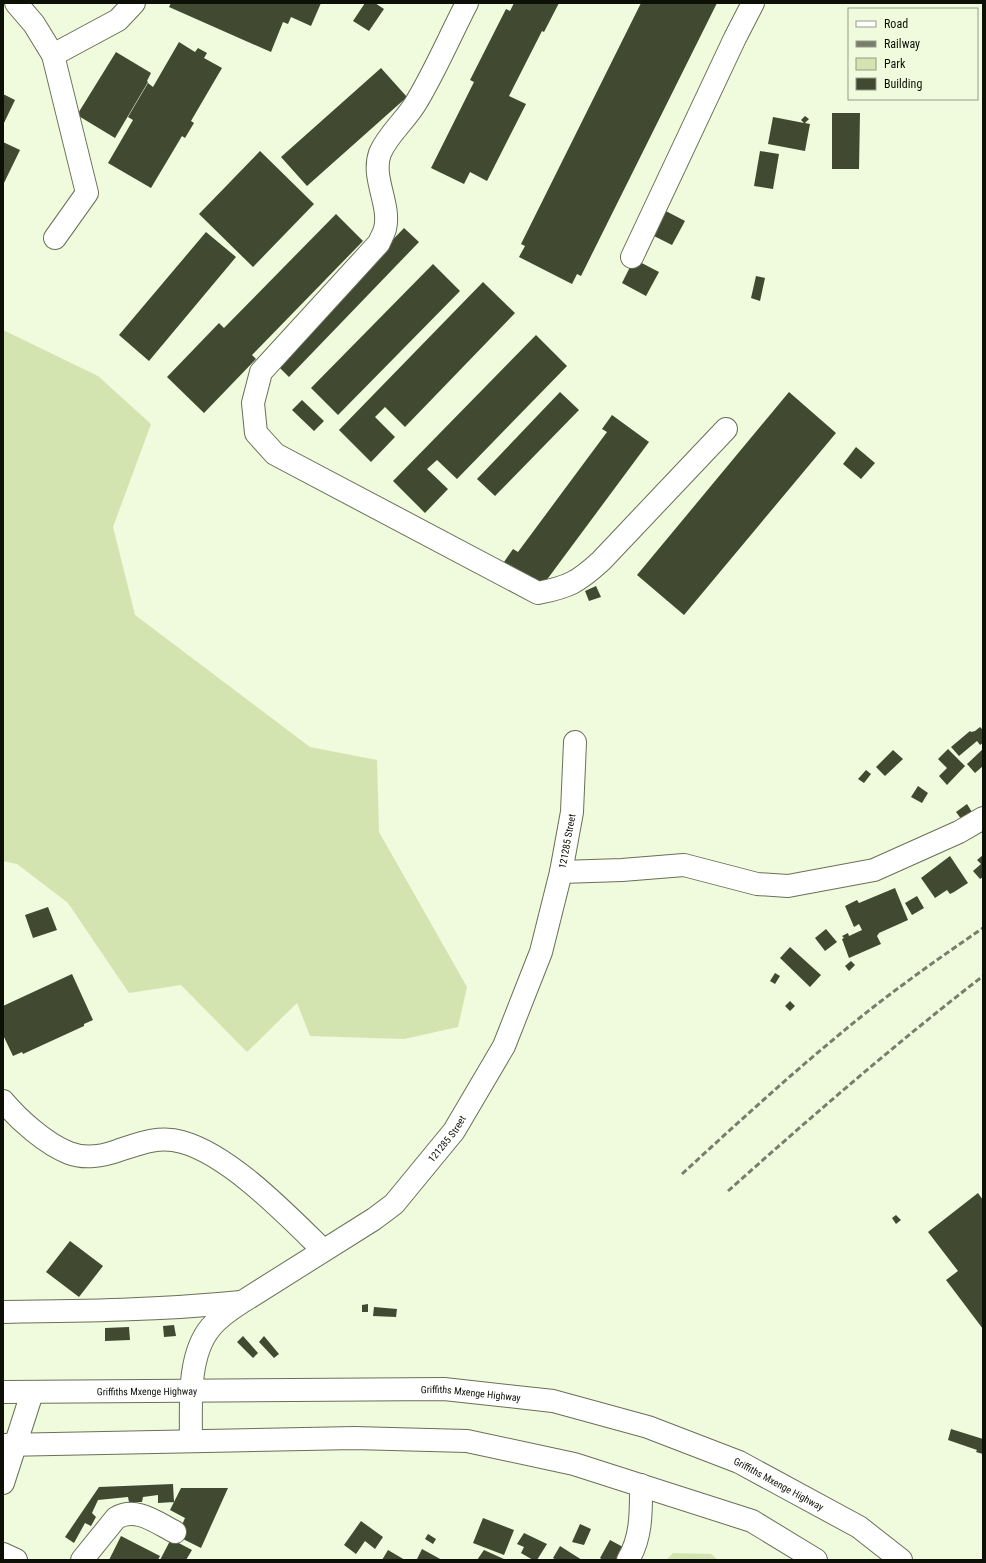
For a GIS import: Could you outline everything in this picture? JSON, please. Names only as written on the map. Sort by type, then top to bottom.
[{"type":"street","points":[[16,3],[34,24],[53,55],[86,193],[55,238]]},
{"type":"street","points":[[53,55],[118,20],[134,3]]},
{"type":"street","points":[[467,3],[430,80],[416,103],[389,139],[380,154],[378,169],[385,211],[386,228],[379,243],[261,372],[253,403],[256,433],[274,454],[538,593],[563,588],[584,577],[602,561],[726,429]]},
{"type":"street","points":[[632,257],[753,3]]},
{"type":"street","name":"121285 Street","points":[[191,1441],[191,1390],[197,1355],[210,1327],[222,1316],[242,1302],[374,1219],[394,1204],[454,1131],[504,1046],[520,1009],[541,952],[561,872],[572,812],[575,742]]},
{"type":"street","points":[[561,872],[622,870],[684,865],[757,884],[788,886],[874,870],[959,832],[983,818]]},
{"type":"street","points":[[3,1101],[28,1126],[70,1154],[103,1156],[138,1144],[161,1139],[182,1142],[201,1150],[222,1162],[271,1199],[323,1250]]},
{"type":"street","points":[[3,1312],[100,1311],[197,1307],[242,1302]]},
{"type":"street","name":"Griffiths Mxenge Highway","points":[[3,1392],[32,1393],[444,1388],[553,1402],[648,1427],[739,1462],[859,1527],[900,1560]]},
{"type":"street","points":[[3,1482],[9,1445],[32,1393]]},
{"type":"street","points":[[9,1445],[354,1438],[466,1441],[574,1464],[752,1521],[816,1560]]},
{"type":"street","points":[[628,1560],[636,1547],[640,1521],[642,1485]]},
{"type":"street","points":[[82,1560],[116,1518],[122,1515],[138,1514],[175,1532]]},
{"type":"street","points":[[3,1554],[16,1560]]},
{"type":"green space","points":[[3,330],[98,376],[151,424],[113,527],[135,615],[310,747],[377,760],[379,832],[467,987],[458,1027],[404,1039],[310,1036],[297,1003],[247,1052],[181,985],[129,993],[68,903],[17,864],[3,861]]},
{"type":"green space","points":[[673,1553],[711,1554],[718,1560],[666,1560]]},
{"type":"building","points":[[171,3],[321,3],[311,26],[291,17],[288,24],[283,22],[271,52],[169,7]]},
{"type":"building","points":[[365,3],[375,3],[384,9],[369,31],[353,21]]},
{"type":"building","points":[[514,3],[559,3],[544,32],[542,31],[509,96],[526,104],[487,181],[470,172],[464,184],[431,168],[474,82],[470,80],[506,9],[510,11]]},
{"type":"building","points":[[641,3],[717,3],[581,276],[577,274],[572,284],[519,257],[525,246],[521,244]]},
{"type":"building","points":[[179,42],[195,52],[198,48],[207,53],[204,58],[222,68],[191,121],[194,123],[185,138],[182,136],[151,188],[108,163],[133,120],[128,117],[148,83],[153,87]]},
{"type":"building","points":[[116,52],[151,73],[147,81],[148,82],[115,138],[77,115]]},
{"type":"building","points":[[381,68],[407,97],[307,186],[281,157]]},
{"type":"building","points":[[3,94],[15,100],[3,125]]},
{"type":"building","points":[[832,113],[860,113],[859,169],[832,169]]},
{"type":"building","points":[[805,116],[809,119],[805,123],[810,124],[805,151],[768,144],[773,117],[804,123],[801,120]]},
{"type":"building","points":[[3,142],[20,150],[3,185]]},
{"type":"building","points":[[260,151],[314,204],[253,267],[199,214]]},
{"type":"building","points":[[760,151],[779,154],[773,189],[754,186]]},
{"type":"building","points":[[660,208],[685,221],[672,245],[648,233]]},
{"type":"building","points":[[336,214],[363,241],[252,355],[256,359],[204,413],[167,377],[219,323],[224,328]]},
{"type":"building","points":[[404,228],[419,242],[289,377],[275,363]]},
{"type":"building","points":[[206,232],[236,257],[149,361],[119,335]]},
{"type":"building","points":[[634,259],[659,272],[646,296],[622,283]]},
{"type":"building","points":[[433,264],[460,291],[338,415],[311,388]]},
{"type":"building","points":[[756,276],[765,278],[760,301],[751,298]]},
{"type":"building","points":[[483,282],[515,313],[405,427],[385,407],[375,417],[395,437],[371,462],[339,430]]},
{"type":"building","points":[[536,335],[567,366],[457,479],[437,460],[427,469],[448,489],[425,513],[393,481]]},
{"type":"building","points":[[560,392],[579,410],[495,496],[477,479]]},
{"type":"building","points":[[789,392],[836,433],[684,615],[637,575]]},
{"type":"building","points":[[302,400],[324,421],[314,431],[292,410]]},
{"type":"building","points":[[612,415],[649,442],[540,589],[504,562],[513,549],[518,552],[607,432],[602,429]]},
{"type":"building","points":[[856,447],[875,463],[861,479],[843,464]]},
{"type":"building","points":[[596,586],[601,597],[589,601],[585,591]]},
{"type":"building","points":[[980,727],[983,730],[983,743],[980,745],[977,741],[959,756],[951,747],[970,731],[975,731]]},
{"type":"building","points":[[948,749],[965,766],[947,785],[939,776],[947,768],[938,759]]},
{"type":"building","points":[[983,749],[983,766],[975,773],[967,764]]},
{"type":"building","points":[[893,750],[903,759],[885,776],[876,767]]},
{"type":"building","points":[[866,770],[871,774],[864,783],[858,779]]},
{"type":"building","points":[[918,786],[928,793],[922,803],[911,797]]},
{"type":"building","points":[[967,804],[975,817],[965,824],[956,812]]},
{"type":"building","points":[[983,855],[983,877],[980,879],[973,871],[981,864],[977,860]]},
{"type":"building","points":[[950,856],[968,883],[950,894],[947,890],[935,898],[921,878]]},
{"type":"building","points":[[895,888],[908,920],[879,933],[877,936],[881,944],[849,958],[842,939],[844,938],[842,936],[848,933],[849,936],[862,930],[859,924],[854,927],[845,906],[857,900],[859,903]]},
{"type":"building","points":[[917,896],[924,908],[912,915],[905,903]]},
{"type":"building","points":[[48,907],[57,930],[33,938],[25,915]]},
{"type":"building","points":[[826,929],[837,942],[825,951],[815,938]]},
{"type":"building","points":[[790,947],[821,975],[810,987],[780,958]]},
{"type":"building","points":[[851,961],[855,965],[849,971],[845,966]]},
{"type":"building","points":[[775,973],[780,976],[775,984],[770,981]]},
{"type":"building","points":[[72,974],[93,1020],[84,1024],[84,1026],[23,1054],[22,1052],[13,1056],[3,1035],[3,1006]]},
{"type":"building","points":[[790,1001],[795,1006],[790,1011],[785,1006]]},
{"type":"building","points":[[978,1193],[983,1200],[983,1329],[946,1280],[958,1271],[928,1232]]},
{"type":"building","points":[[896,1215],[901,1220],[896,1224],[892,1218]]},
{"type":"building","points":[[70,1241],[103,1266],[79,1297],[46,1272]]},
{"type":"building","points":[[368,1304],[368,1312],[362,1312],[362,1305]]},
{"type":"building","points":[[374,1307],[397,1309],[396,1317],[373,1316]]},
{"type":"building","points":[[174,1325],[176,1336],[164,1337],[163,1326]]},
{"type":"building","points":[[129,1327],[130,1340],[105,1341],[105,1328]]},
{"type":"building","points":[[243,1336],[258,1353],[253,1358],[237,1342]]},
{"type":"building","points":[[264,1336],[279,1354],[274,1358],[259,1342]]},
{"type":"building","points":[[951,1429],[983,1439],[983,1454],[976,1452],[977,1450],[948,1440]]},
{"type":"building","points":[[173,1484],[174,1502],[158,1503],[158,1495],[143,1497],[142,1502],[129,1502],[128,1497],[98,1500],[92,1513],[96,1517],[91,1526],[85,1523],[74,1543],[65,1537],[99,1487]]},
{"type":"building","points":[[181,1488],[228,1488],[201,1548],[177,1536],[185,1518],[170,1510]]},
{"type":"building","points":[[483,1518],[514,1530],[504,1555],[473,1543]]},
{"type":"building","points":[[361,1521],[383,1537],[375,1549],[365,1541],[356,1554],[344,1545]]},
{"type":"building","points":[[580,1524],[591,1529],[584,1545],[572,1542]]},
{"type":"building","points":[[524,1533],[547,1544],[537,1560],[533,1560],[521,1553],[524,1547],[517,1544]]},
{"type":"building","points":[[428,1534],[436,1539],[433,1544],[425,1539]]},
{"type":"building","points":[[121,1536],[160,1556],[158,1560],[109,1560]]},
{"type":"building","points":[[171,1539],[192,1550],[186,1560],[160,1560]]},
{"type":"building","points":[[610,1540],[623,1547],[616,1560],[603,1560],[600,1558]]},
{"type":"building","points":[[560,1546],[582,1560],[556,1560],[553,1558]]},
{"type":"building","points":[[422,1549],[442,1560],[417,1559]]},
{"type":"building","points":[[388,1550],[405,1560],[382,1560]]},
{"type":"building","points":[[484,1550],[506,1560],[477,1560]]},
{"type":"railway","points":[[682,1174],[776,1088],[852,1024],[945,954],[983,928]]},
{"type":"railway","points":[[728,1191],[854,1081],[983,976]]}]
